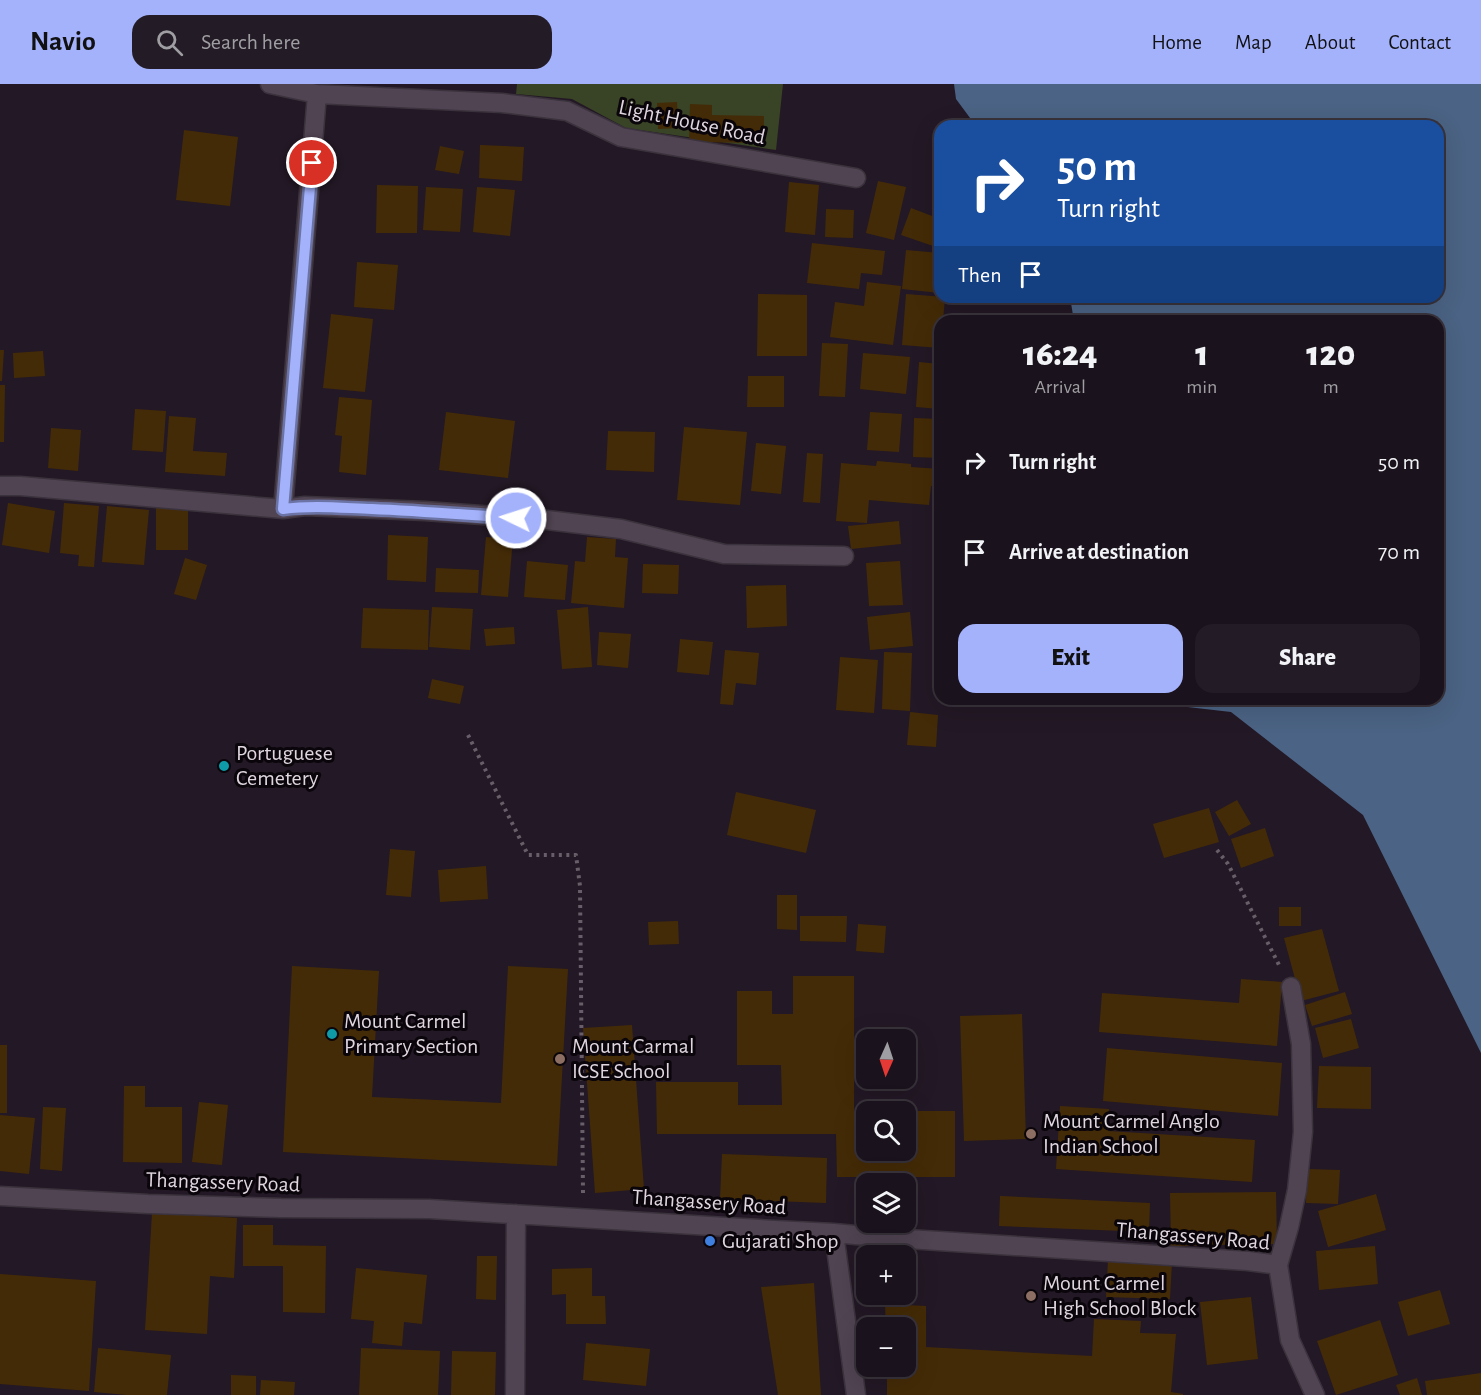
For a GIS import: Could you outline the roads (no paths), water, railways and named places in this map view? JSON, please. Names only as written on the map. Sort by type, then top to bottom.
[{"type":"street","name":"Light House Road","points":[[270,84],[317,94],[502,103],[567,111],[621,137],[856,178]]},
{"type":"street","points":[[283,509],[317,94]]},
{"type":"street","points":[[0,486],[283,509],[305,506],[360,508],[539,519],[621,529],[724,554],[844,556]]},
{"type":"street","points":[[1278,1264],[1297,1190],[1303,1132],[1301,1044],[1291,987]]},
{"type":"street","name":"Thangassery Road","points":[[0,1196],[281,1208],[429,1209],[834,1233],[1278,1264],[1290,1340],[1316,1395]]},
{"type":"street","points":[[515,1395],[516,1214]]},
{"type":"street","points":[[834,1233],[856,1395]]},
{"type":"water","points":[[954,84],[1481,84],[1481,1053],[1363,815],[1231,712],[1170,705],[1444,705],[1444,315],[1073,315],[1071,303],[1444,303],[1444,120],[972,120],[956,99]]},
{"type":"place","name":"Portuguese Cemetery","points":[[224,766]]},
{"type":"place","name":"Mount Carmel Primary Section","points":[[332,1034]]},
{"type":"place","name":"Mount Carmal ICSE School","points":[[560,1059]]},
{"type":"place","name":"Mount Carmel Anglo Indian School","points":[[1031,1134]]},
{"type":"place","name":"Gujarati Shop","points":[[710,1241]]},
{"type":"place","name":"Mount Carmel High School Block","points":[[1031,1296]]}]
